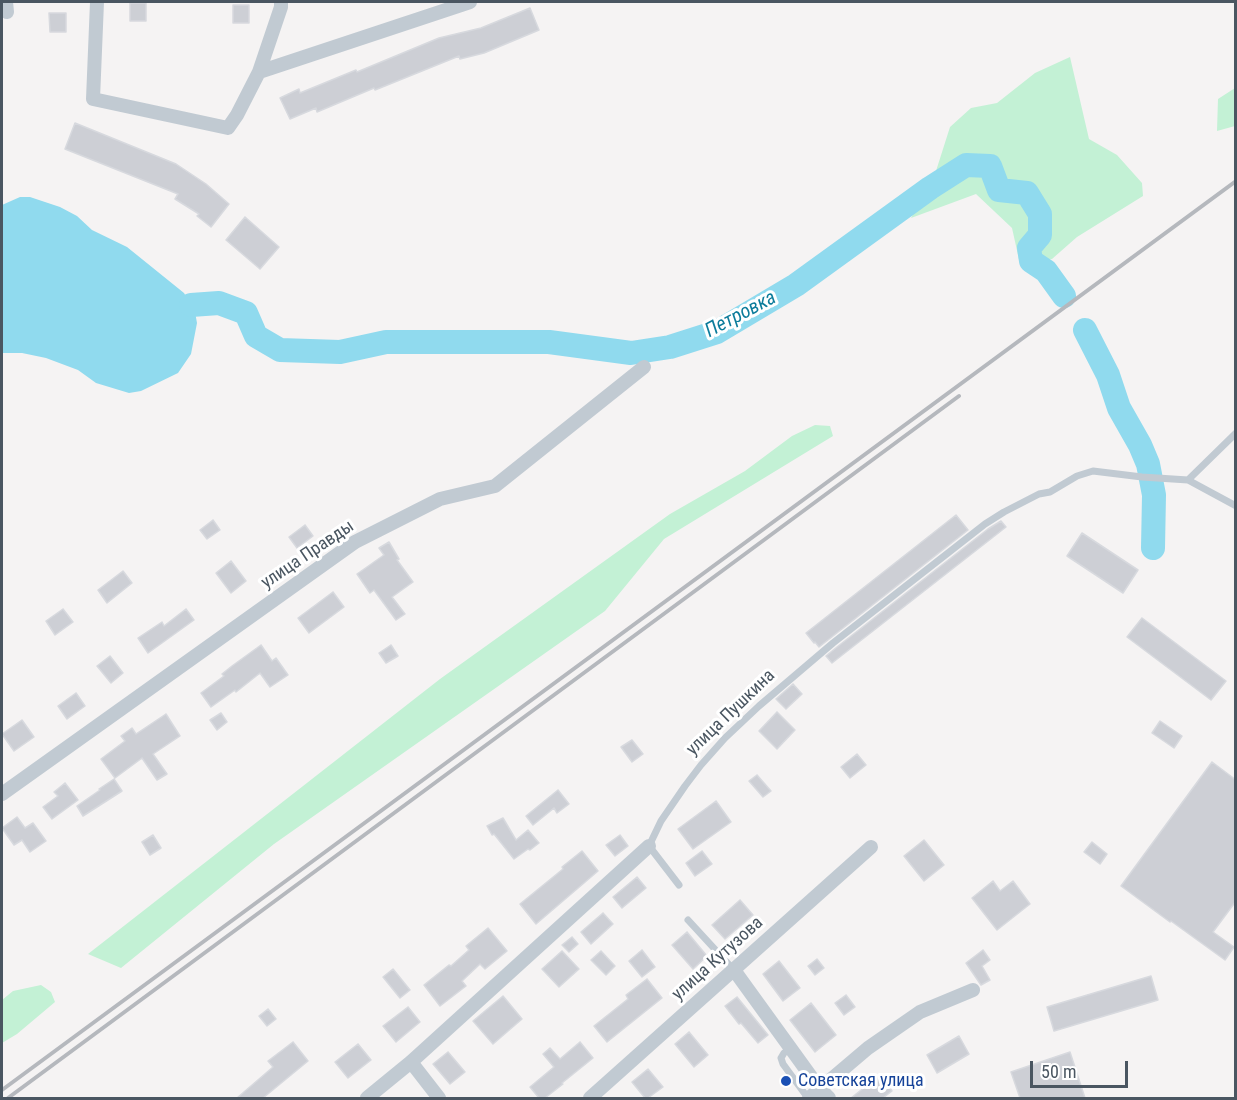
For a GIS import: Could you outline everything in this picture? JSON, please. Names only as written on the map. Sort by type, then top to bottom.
[{"type":"street","points":[[97,2],[93,99],[228,128],[259,72],[281,2]]},
{"type":"street","points":[[259,72],[470,2]]},
{"type":"street","name":"улица Правды","points":[[2,794],[355,542],[440,499],[495,486],[644,367]]},
{"type":"street","name":"улица Пушкина","points":[[367,1098],[411,1062],[649,846]]},
{"type":"street","name":"улица Кутузова","points":[[590,1098],[871,847]]},
{"type":"street","points":[[734,970],[825,1094]]},
{"type":"street","points":[[809,1098],[825,1094],[868,1048],[920,1012],[973,990]]},
{"type":"street","points":[[411,1062],[439,1098]]},
{"type":"lane","points":[[1236,433],[1188,480],[1236,506]]},
{"type":"lane","name":"улица Пушкина","points":[[649,846],[661,821],[685,786],[726,738],[759,706],[833,643],[985,524],[1039,494],[1050,492],[1077,476],[1093,471],[1188,480]]},
{"type":"lane","points":[[649,846],[679,885]]},
{"type":"lane","points":[[688,920],[734,970]]},
{"type":"lane","points":[[791,1048],[781,1058],[783,1064],[809,1098]]},
{"type":"green space","points":[[1070,57],[1089,139],[1117,155],[1142,183],[1143,196],[1077,237],[1052,259],[1020,264],[1012,228],[976,194],[911,218],[936,171],[950,127],[971,108],[997,103],[1035,73]]},
{"type":"green space","points":[[1235,88],[1235,126],[1217,131],[1218,99]]},
{"type":"green space","points":[[815,425],[830,426],[833,436],[664,539],[605,611],[274,844],[121,968],[88,954],[440,679],[670,514],[745,471],[792,436]]},
{"type":"green space","points":[[41,985],[51,992],[55,1002],[17,1034],[2,1043],[2,1000],[13,991]]},
{"type":"water","points":[[20,197],[30,197],[60,207],[77,216],[92,230],[127,247],[184,293],[195,312],[197,323],[191,354],[178,373],[141,391],[129,393],[96,383],[78,370],[46,358],[22,353],[2,353],[2,205]]},
{"type":"building","points":[[130,3],[146,3],[146,21],[130,21]]},
{"type":"building","points":[[233,5],[249,5],[249,23],[233,23]]},
{"type":"building","points":[[530,8],[539,30],[484,53],[460,59],[459,56],[317,112],[316,108],[290,119],[280,98],[299,89],[300,93],[356,70],[357,72],[439,38],[481,28]]},
{"type":"building","points":[[49,13],[66,13],[66,32],[50,32]]},
{"type":"building","points":[[75,123],[176,164],[206,184],[229,204],[211,227],[197,216],[199,214],[175,199],[178,194],[65,149]]},
{"type":"building","points":[[245,217],[279,247],[260,269],[226,240]]},
{"type":"building","points":[[956,515],[968,530],[819,647],[814,643],[806,633]]},
{"type":"building","points":[[213,520],[220,530],[207,539],[200,530]]},
{"type":"building","points":[[1001,521],[1006,527],[832,663],[826,656],[988,529]]},
{"type":"building","points":[[305,525],[313,536],[297,548],[289,537]]},
{"type":"building","points":[[1082,533],[1138,570],[1123,593],[1067,556]]},
{"type":"building","points":[[389,542],[399,559],[397,560],[413,582],[392,597],[405,614],[396,620],[374,590],[370,593],[357,574],[384,555],[379,548]]},
{"type":"building","points":[[231,561],[246,581],[231,593],[216,573]]},
{"type":"building","points":[[123,571],[132,583],[107,603],[98,590]]},
{"type":"building","points":[[333,592],[344,607],[309,633],[298,618]]},
{"type":"building","points":[[63,609],[73,622],[55,635],[46,621]]},
{"type":"building","points":[[186,609],[194,620],[148,653],[138,638],[162,622],[164,626]]},
{"type":"building","points":[[1142,618],[1226,681],[1211,700],[1127,637]]},
{"type":"building","points":[[261,645],[272,661],[276,658],[288,675],[270,687],[260,673],[236,692],[235,690],[211,707],[201,693]]},
{"type":"building","points":[[391,645],[398,656],[386,663],[379,653]]},
{"type":"building","points":[[110,656],[123,673],[111,683],[97,666]]},
{"type":"building","points":[[793,684],[802,694],[786,709],[776,699]]},
{"type":"building","points":[[76,693],[85,706],[67,719],[58,706]]},
{"type":"building","points":[[777,712],[795,730],[777,749],[759,731]]},
{"type":"building","points":[[221,713],[227,722],[217,730],[210,720]]},
{"type":"building","points":[[166,714],[180,736],[153,754],[167,774],[157,780],[142,758],[115,778],[101,759],[125,741],[121,736],[132,728],[136,734]]},
{"type":"building","points":[[22,720],[34,737],[14,751],[2,734]]},
{"type":"building","points":[[1160,721],[1182,736],[1174,748],[1152,733]]},
{"type":"building","points":[[632,740],[643,754],[632,762],[621,747]]},
{"type":"building","points":[[857,754],[866,765],[850,778],[841,767]]},
{"type":"building","points":[[1212,762],[1236,780],[1236,901],[1213,932],[1234,947],[1225,960],[1121,886]]},
{"type":"building","points":[[757,775],[771,791],[763,797],[749,781]]},
{"type":"building","points":[[114,779],[122,791],[83,816],[77,806]]},
{"type":"building","points":[[65,783],[78,800],[52,819],[43,807],[58,796],[54,792]]},
{"type":"building","points":[[558,790],[569,804],[557,813],[554,808],[533,825],[526,816]]},
{"type":"building","points":[[716,801],[731,822],[693,849],[678,829]]},
{"type":"building","points":[[17,817],[25,828],[33,823],[46,841],[30,852],[22,840],[14,845],[2,828]]},
{"type":"building","points":[[503,818],[516,840],[528,830],[539,843],[514,859],[494,834],[492,835],[487,826]]},
{"type":"building","points":[[153,835],[161,848],[150,855],[142,842]]},
{"type":"building","points":[[620,835],[628,846],[615,856],[606,845]]},
{"type":"building","points":[[924,840],[944,865],[924,881],[904,856]]},
{"type":"building","points":[[1092,842],[1107,854],[1100,864],[1084,852]]},
{"type":"building","points":[[582,851],[598,871],[536,924],[520,904]]},
{"type":"building","points":[[702,851],[712,864],[695,876],[686,863]]},
{"type":"building","points":[[637,877],[646,888],[622,908],[613,897]]},
{"type":"building","points":[[993,881],[1000,891],[1013,881],[1030,904],[997,930],[972,898]]},
{"type":"building","points":[[740,900],[753,915],[725,939],[712,925]]},
{"type":"building","points":[[603,913],[613,924],[591,944],[581,932]]},
{"type":"building","points":[[488,928],[507,951],[485,969],[480,964],[462,981],[466,986],[440,1006],[424,985],[469,950],[466,946]]},
{"type":"building","points":[[687,932],[707,956],[693,969],[672,945]]},
{"type":"building","points":[[572,937],[578,944],[569,952],[562,945]]},
{"type":"building","points":[[642,950],[655,967],[642,977],[629,961]]},
{"type":"building","points":[[983,950],[990,960],[982,966],[990,980],[981,985],[966,963]]},
{"type":"building","points":[[562,951],[579,969],[559,987],[542,969]]},
{"type":"building","points":[[601,951],[615,966],[606,975],[591,960]]},
{"type":"building","points":[[817,959],[824,968],[815,975],[808,966]]},
{"type":"building","points":[[779,961],[800,988],[783,1001],[763,974]]},
{"type":"building","points":[[393,969],[410,990],[400,998],[383,977]]},
{"type":"building","points":[[1151,976],[1158,1000],[1054,1031],[1047,1007]]},
{"type":"building","points":[[647,979],[662,998],[607,1042],[594,1026],[628,999],[626,995]]},
{"type":"building","points":[[846,995],[855,1007],[844,1015],[835,1003]]},
{"type":"building","points":[[503,996],[522,1019],[493,1044],[473,1021]]},
{"type":"building","points":[[737,997],[768,1035],[758,1043],[725,1006]]},
{"type":"building","points":[[811,1003],[836,1035],[815,1052],[790,1020]]},
{"type":"building","points":[[408,1007],[420,1022],[396,1042],[383,1026]]},
{"type":"building","points":[[268,1009],[276,1019],[267,1026],[259,1016]]},
{"type":"building","points":[[689,1032],[708,1055],[694,1067],[675,1044]]},
{"type":"building","points":[[959,1036],[969,1054],[937,1073],[927,1055]]},
{"type":"building","points":[[293,1042],[308,1061],[263,1098],[237,1098],[273,1067],[268,1061]]},
{"type":"building","points":[[580,1042],[593,1058],[545,1098],[539,1098],[530,1087],[554,1067],[543,1054],[550,1048],[560,1059]]},
{"type":"building","points":[[358,1044],[371,1060],[348,1078],[335,1062]]},
{"type":"building","points":[[448,1052],[465,1072],[450,1084],[433,1064]]},
{"type":"building","points":[[1070,1052],[1085,1098],[1020,1098],[1011,1072]]},
{"type":"building","points":[[648,1069],[663,1087],[645,1098],[632,1082]]},
{"type":"building","points":[[880,1075],[892,1091],[883,1098],[851,1098]]},
{"type":"waterway","name":"Петровка","points":[[191,305],[219,303],[246,313],[256,336],[280,350],[340,352],[386,342],[549,342],[631,353],[670,347],[717,332],[796,285],[930,188],[966,165],[990,166],[999,190],[1027,193],[1040,214],[1040,235],[1029,248],[1031,261],[1046,271],[1064,296]]},
{"type":"waterway","name":"Петровка","points":[[1085,330],[1108,375],[1119,408],[1148,464],[1154,495],[1153,548]]},
{"type":"railway","points":[[2,1090],[1236,181]]},
{"type":"railway","points":[[8,1098],[959,396]]},
{"type":"place","name":"Советская улица","points":[[786,1081]]}]
